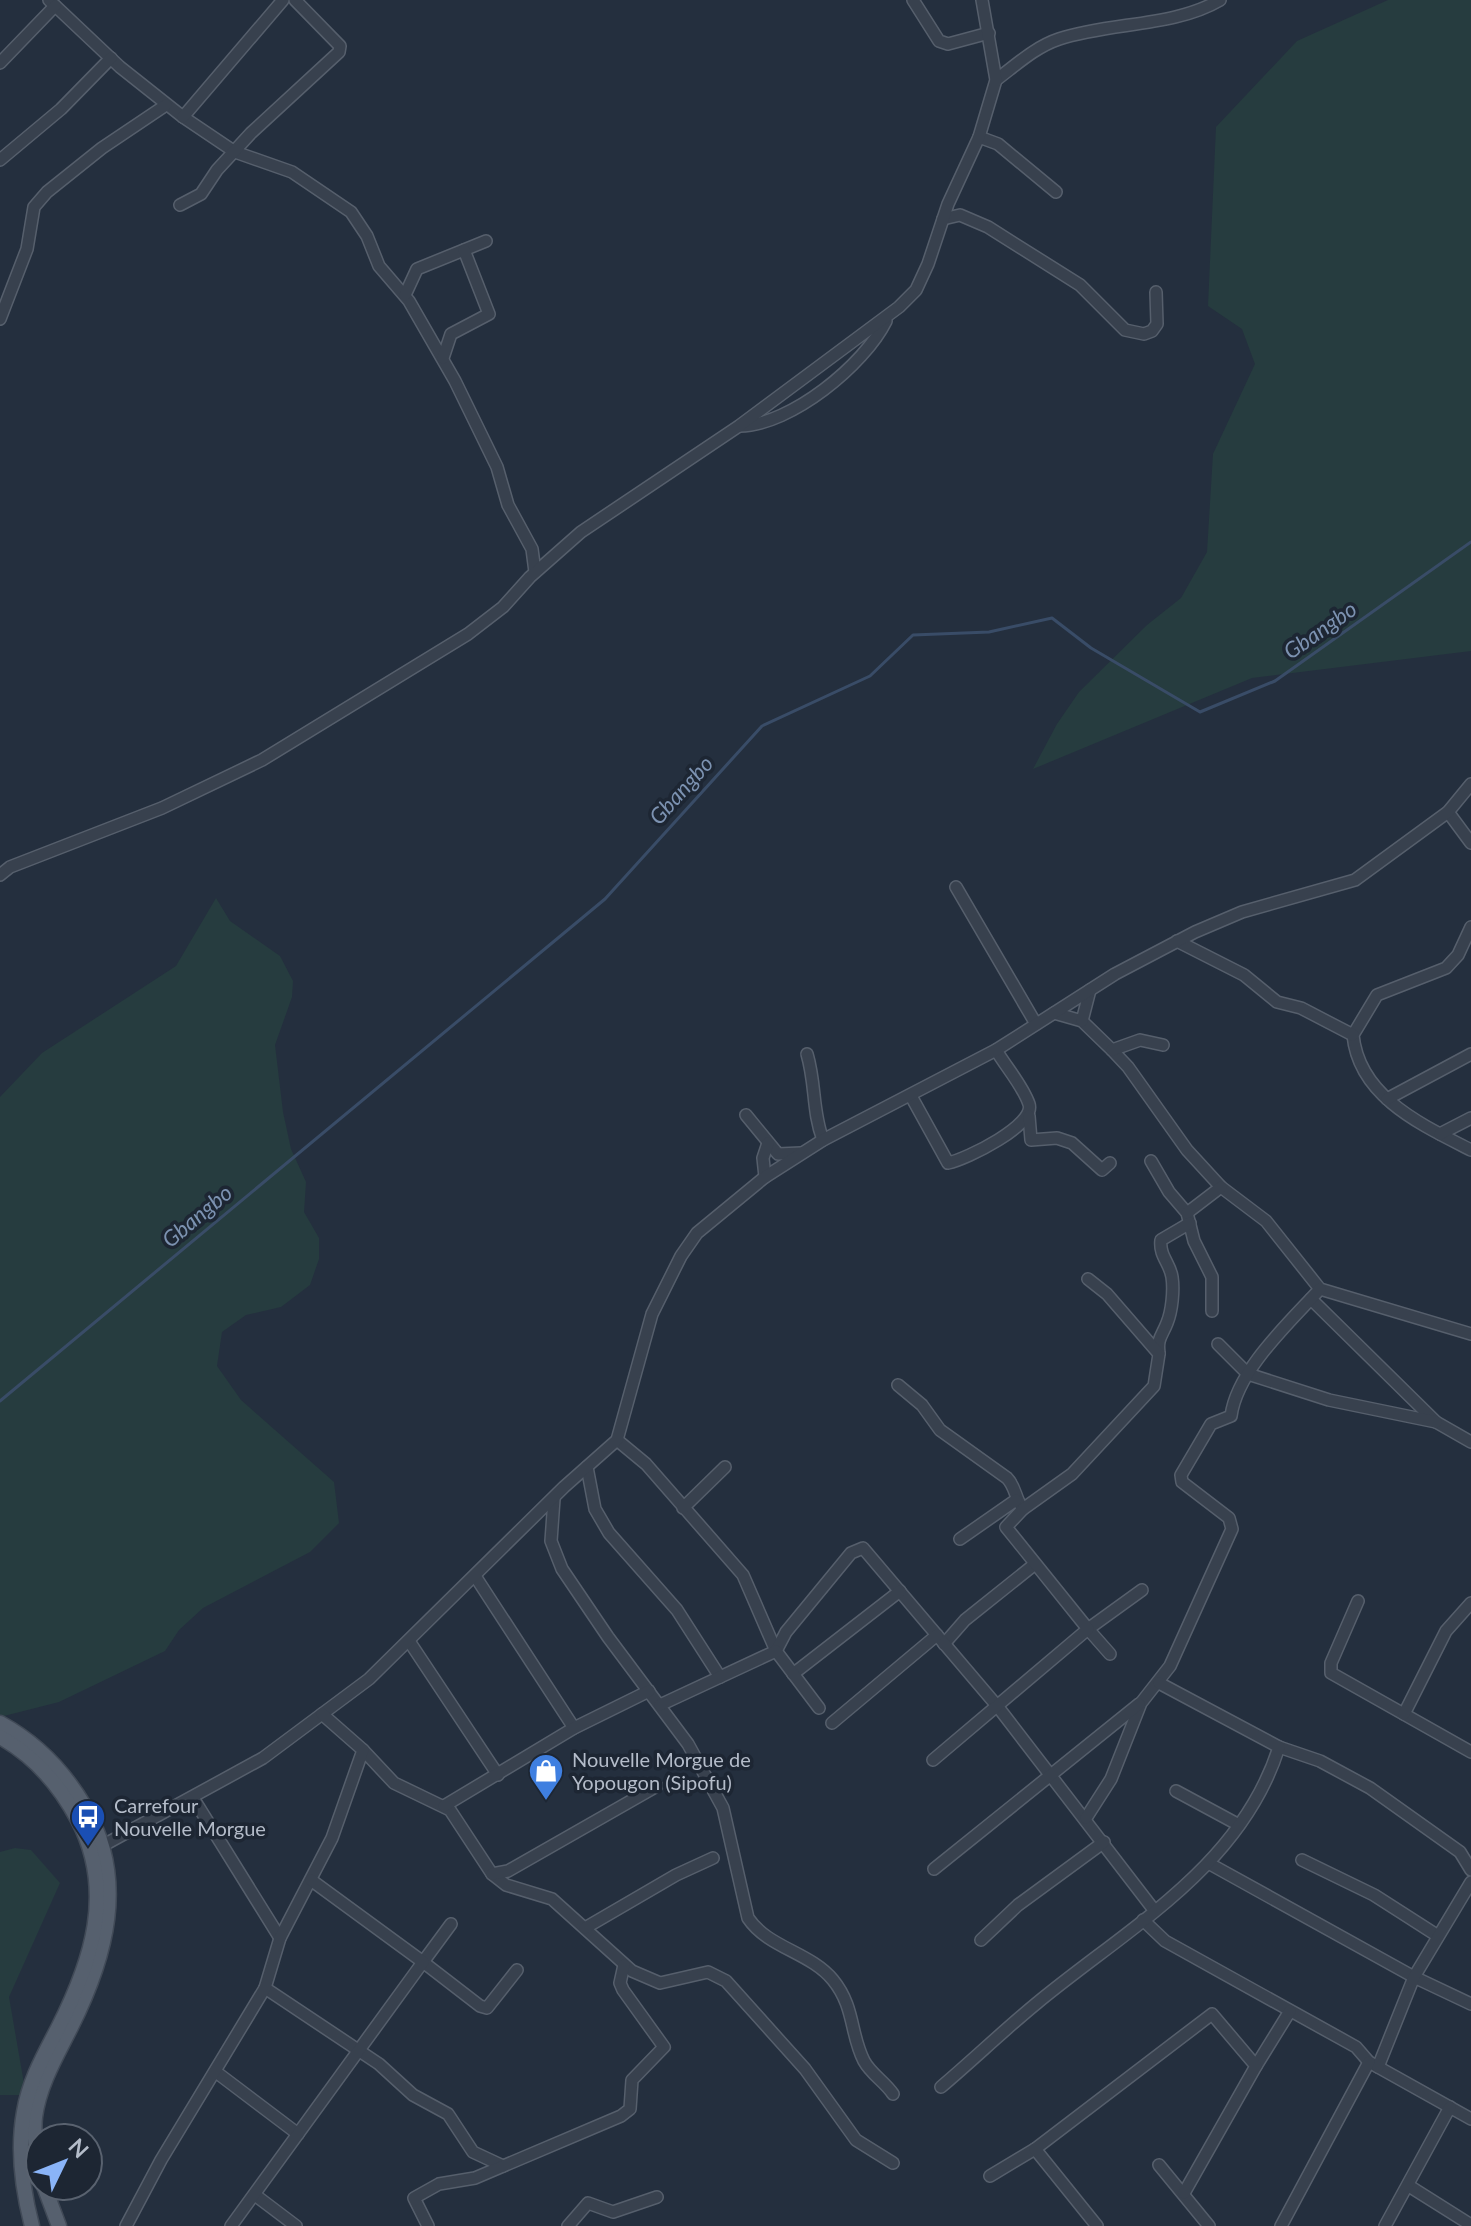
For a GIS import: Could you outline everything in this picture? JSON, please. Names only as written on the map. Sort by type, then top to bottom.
[{"type":"main road","points":[[0,1723],[49,1757],[73,1786],[102,1846],[110,1898],[107,1937],[90,1988],[49,2070],[39,2099],[37,2122]]},
{"type":"main road","points":[[0,1737],[38,1765],[65,1795],[83,1831],[98,1886],[97,1918],[88,1960],[32,2078],[24,2112],[21,2171],[32,2226]]},
{"type":"main road","points":[[50,2202],[59,2226]]},
{"type":"street","points":[[183,117],[283,0]]},
{"type":"street","points":[[180,205],[201,194],[269,115],[339,52],[340,46],[334,38],[295,0]]},
{"type":"street","points":[[913,0],[939,41],[948,44],[989,33]]},
{"type":"street","points":[[0,875],[34,858],[162,808],[283,748],[477,628],[535,567],[581,532],[739,426],[887,317],[916,290],[979,137],[996,80],[982,0]]},
{"type":"street","points":[[996,80],[1055,40],[1126,23],[1193,14],[1220,0]]},
{"type":"street","points":[[0,63],[52,3],[111,58],[183,117],[235,152],[292,172],[341,204],[367,236],[387,277],[405,295],[443,359],[497,467],[508,505],[532,549],[535,567]]},
{"type":"street","points":[[0,160],[61,109],[111,58]]},
{"type":"street","points":[[0,319],[10,286],[25,258],[34,207],[47,192],[102,148],[166,105]]},
{"type":"street","points":[[979,137],[998,144],[1056,192]]},
{"type":"street","points":[[943,219],[960,215],[988,227],[1080,285],[1125,330],[1144,334],[1152,331],[1157,324],[1156,292]]},
{"type":"street","points":[[405,295],[414,271],[486,241]]},
{"type":"street","points":[[443,359],[451,334],[489,314],[464,250]]},
{"type":"street","points":[[739,426],[755,425],[780,415],[830,383],[862,357],[887,317]]},
{"type":"street","points":[[102,1846],[263,1758],[369,1679],[617,1440],[652,1314],[681,1256],[697,1233],[765,1177],[823,1140],[996,1050],[1090,990],[1177,941],[1242,912],[1355,880],[1448,812],[1471,784]]},
{"type":"street","points":[[1448,812],[1471,843]]},
{"type":"street","points":[[956,887],[1036,1024]]},
{"type":"street","points":[[1353,1035],[1377,995],[1446,968],[1458,955],[1471,927]]},
{"type":"street","points":[[1177,941],[1244,975],[1277,1002],[1301,1008],[1353,1035],[1369,1081],[1387,1099],[1440,1134],[1471,1150]]},
{"type":"street","points":[[1082,1021],[1090,990]]},
{"type":"street","points":[[1054,1013],[1082,1021],[1112,1050],[1128,1067],[1187,1150],[1221,1187],[1266,1221],[1320,1289],[1471,1334]]},
{"type":"street","points":[[1112,1050],[1140,1040],[1163,1045]]},
{"type":"street","points":[[996,1050],[1029,1105],[1031,1140],[1057,1138],[1072,1143],[1102,1170],[1110,1163]]},
{"type":"street","points":[[807,1054],[816,1083],[815,1121],[823,1140]]},
{"type":"street","points":[[1387,1099],[1471,1054]]},
{"type":"street","points":[[911,1096],[948,1163],[1014,1130],[1029,1116]]},
{"type":"street","points":[[746,1115],[778,1154],[802,1153]]},
{"type":"street","points":[[1440,1134],[1471,1118]]},
{"type":"street","points":[[765,1177],[763,1158],[768,1143]]},
{"type":"street","points":[[1151,1161],[1188,1218],[1212,1277],[1212,1311]]},
{"type":"street","points":[[960,1539],[1072,1474],[1154,1386],[1159,1354],[1157,1339],[1167,1324],[1171,1298],[1172,1276],[1160,1254],[1161,1240],[1221,1187]]},
{"type":"street","points":[[1088,1279],[1107,1294],[1159,1354]]},
{"type":"street","points":[[934,1869],[1141,1703],[1159,1683],[1232,1529],[1229,1518],[1182,1482],[1181,1475],[1211,1424],[1231,1416],[1248,1374],[1280,1329],[1320,1289]]},
{"type":"street","points":[[1311,1299],[1436,1422],[1471,1442]]},
{"type":"street","points":[[1218,1344],[1248,1374],[1329,1400],[1436,1422]]},
{"type":"street","points":[[898,1385],[922,1405],[940,1430],[1014,1485],[1019,1504],[1006,1527],[1110,1654]]},
{"type":"street","points":[[617,1440],[646,1464],[743,1575],[776,1651],[819,1708]]},
{"type":"street","points":[[587,1467],[595,1509],[609,1533],[677,1610],[720,1677]]},
{"type":"street","points":[[683,1508],[725,1467]]},
{"type":"street","points":[[554,1499],[551,1541],[562,1569],[608,1637],[688,1744],[723,1808],[748,1918],[756,1930],[819,1965],[835,1983],[847,2002],[865,2063],[893,2094]]},
{"type":"street","points":[[660,1705],[776,1651],[786,1632],[857,1549],[863,1548],[998,1707],[1154,1910]]},
{"type":"street","points":[[832,1723],[1035,1564]]},
{"type":"street","points":[[475,1576],[574,1728]]},
{"type":"street","points":[[933,1760],[1088,1629],[1142,1590]]},
{"type":"street","points":[[793,1674],[900,1591]]},
{"type":"street","points":[[1358,1601],[1331,1663],[1331,1673],[1471,1752]]},
{"type":"street","points":[[1404,1714],[1446,1631],[1471,1603]]},
{"type":"street","points":[[409,1641],[498,1775]]},
{"type":"street","points":[[1159,1683],[1279,1747],[1320,1761],[1370,1788],[1460,1852],[1471,1870]]},
{"type":"street","points":[[444,1806],[574,1728],[649,1691]]},
{"type":"street","points":[[1086,1818],[1111,1779],[1141,1703]]},
{"type":"street","points":[[322,1714],[394,1783],[444,1806],[457,1819],[492,1874],[506,1885],[552,1899],[624,1965],[650,1981],[660,1983],[708,1972],[726,1981],[805,2069],[856,2140],[893,2163]]},
{"type":"street","points":[[941,2087],[1037,2003],[1210,1864],[1239,1825],[1271,1770],[1279,1747]]},
{"type":"street","points":[[126,2226],[161,2160],[265,1988],[280,1938],[332,1838],[363,1750]]},
{"type":"street","points":[[492,1874],[508,1871],[657,1786]]},
{"type":"street","points":[[1176,1791],[1239,1825]]},
{"type":"street","points":[[193,1798],[280,1938]]},
{"type":"street","points":[[981,1940],[1038,1889],[1104,1842]]},
{"type":"street","points":[[585,1928],[676,1875],[713,1858]]},
{"type":"street","points":[[1302,1860],[1374,1895],[1438,1936]]},
{"type":"street","points":[[1210,1864],[1414,1977],[1471,2004]]},
{"type":"street","points":[[311,1880],[487,2008],[517,1970]]},
{"type":"street","points":[[1281,2226],[1374,2064],[1414,1977],[1471,1881]]},
{"type":"street","points":[[1143,1920],[1165,1941],[1356,2047],[1374,2064],[1471,2119]]},
{"type":"street","points":[[231,2226],[451,1924]]},
{"type":"street","points":[[428,2226],[415,2204],[417,2194],[503,2166],[621,2116],[630,2109],[632,2080],[664,2047],[623,1990],[620,1983],[624,1965]]},
{"type":"street","points":[[265,1988],[359,2050],[413,2095],[448,2114],[473,2152],[503,2166]]},
{"type":"street","points":[[1184,2193],[1290,2011]]},
{"type":"street","points":[[990,2176],[1035,2149],[1212,2014],[1256,2066]]},
{"type":"street","points":[[216,2072],[298,2134]]},
{"type":"street","points":[[1385,2226],[1450,2107]]},
{"type":"street","points":[[1035,2149],[1097,2226]]},
{"type":"street","points":[[1159,2165],[1209,2226]]},
{"type":"street","points":[[1409,2186],[1471,2225]]},
{"type":"street","points":[[255,2195],[296,2226]]},
{"type":"street","points":[[568,2226],[588,2203],[613,2212],[657,2197]]},
{"type":"street","points":[[1287,2215],[1295,2226]]},
{"type":"green space","points":[[1388,0],[1471,0],[1471,651],[1252,678],[1033,769],[1057,724],[1079,692],[1147,625],[1181,598],[1207,552],[1213,454],[1255,364],[1242,329],[1208,306],[1216,127],[1297,41]]},
{"type":"green space","points":[[216,898],[230,921],[280,956],[293,981],[292,997],[275,1045],[291,1149],[306,1182],[304,1212],[319,1238],[319,1259],[310,1285],[281,1307],[246,1315],[222,1332],[217,1366],[241,1400],[334,1482],[339,1523],[310,1552],[203,1608],[179,1630],[165,1651],[59,1702],[0,1717],[0,1097],[42,1053],[176,966]]},
{"type":"green space","points":[[15,1848],[31,1850],[60,1883],[9,1997],[26,2095],[0,2095],[0,1852]]},
{"type":"waterway","name":"Gbangbo","points":[[0,1401],[605,899],[762,726],[870,676],[913,635],[989,632],[1052,618],[1091,648],[1200,712],[1275,681],[1471,542]]},
{"type":"place","name":"Nouvelle Morgue de Yopougon (Sipofu)","points":[[546,1802]]},
{"type":"place","name":"Carrefour Nouvelle Morgue","points":[[88,1848]]}]
